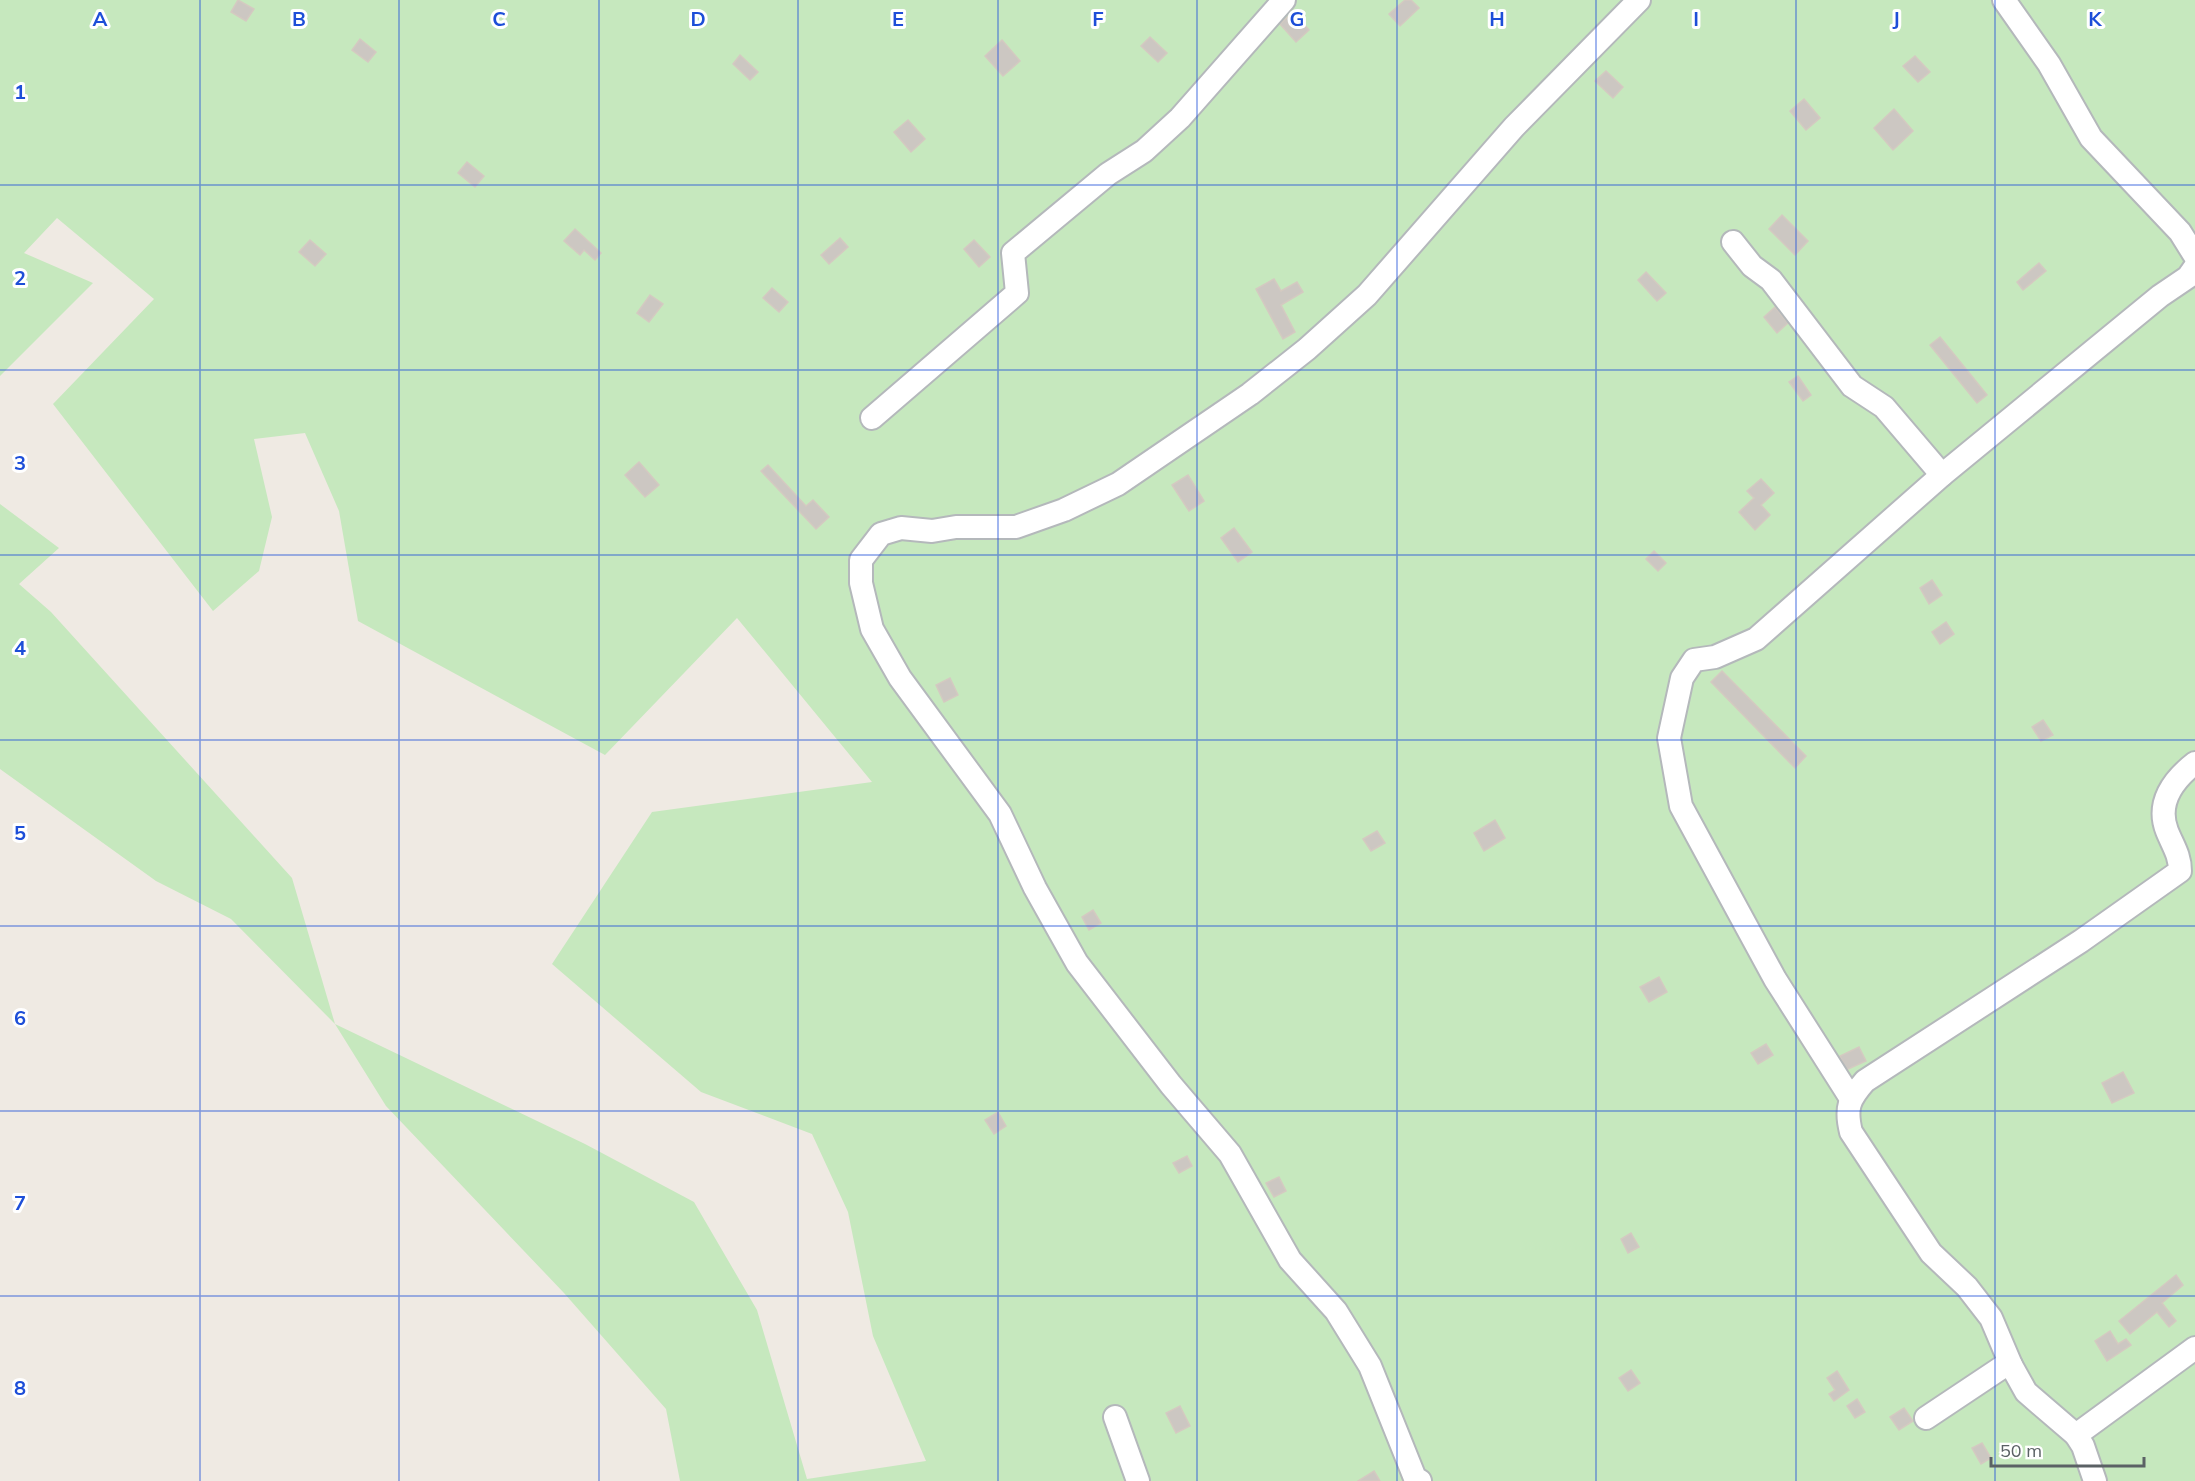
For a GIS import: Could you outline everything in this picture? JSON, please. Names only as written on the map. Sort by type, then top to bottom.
[{"type":"street","points":[[872,418],[1017,293],[1013,254],[1108,174],[1144,151],[1173,125],[1284,0]]},
{"type":"street","points":[[1420,1481],[1415,1478],[1370,1366],[1336,1311],[1290,1260],[1230,1154],[1158,1068],[1077,963],[1035,888],[1000,813],[900,678],[872,630],[861,583],[861,560],[881,534],[901,528],[932,531],[956,527],[1016,527],[1064,510],[1118,484],[1250,393],[1307,349],[1367,295],[1514,127],[1639,0]]},
{"type":"street","points":[[2004,0],[2049,64],[2091,138],[2188,230],[2195,256]]},
{"type":"street","points":[[1733,242],[1752,266],[1772,280],[1852,386],[1884,407],[1942,476]]},
{"type":"street","points":[[1850,1097],[1775,979],[1681,806],[1669,738],[1682,678],[1694,660],[1715,657],[1756,639],[1942,476],[2160,296],[2188,277],[2195,267]]},
{"type":"street","points":[[2094,1481],[2083,1446],[2076,1435],[2026,1392],[2011,1365],[1991,1318],[1967,1287],[1931,1253],[1851,1132],[1847,1118],[1850,1097],[1865,1081],[2081,941],[2180,871],[2180,857],[2162,815],[2165,798],[2174,782],[2195,763]]},
{"type":"street","points":[[2076,1435],[2195,1348]]},
{"type":"street","points":[[1926,1418],[2004,1366],[2011,1365]]},
{"type":"street","points":[[1115,1418],[1138,1481]]},
{"type":"green space","points":[[0,0],[2195,0],[2195,1481],[680,1481],[666,1409],[564,1293],[386,1106],[335,1024],[585,1144],[694,1202],[757,1310],[807,1479],[926,1461],[873,1336],[848,1212],[812,1134],[701,1092],[552,964],[652,812],[872,782],[737,618],[605,755],[358,621],[339,511],[305,433],[254,439],[272,517],[259,571],[213,611],[53,404],[154,299],[57,218],[24,253],[93,283],[0,376]]},
{"type":"green space","points":[[0,504],[59,548],[19,584],[51,612],[292,878],[335,1024],[231,919],[156,881],[0,769]]},
{"type":"building","points":[[238,0],[254,9],[246,21],[231,12]]},
{"type":"building","points":[[1405,0],[1411,0],[1419,8],[1400,26],[1389,14]]},
{"type":"building","points":[[1293,12],[1309,30],[1296,42],[1280,24]]},
{"type":"building","points":[[1150,37],[1167,53],[1158,62],[1141,46]]},
{"type":"building","points":[[360,39],[376,52],[368,62],[352,50]]},
{"type":"building","points":[[1002,40],[1020,61],[1003,76],[985,56]]},
{"type":"building","points":[[740,55],[758,72],[750,80],[733,64]]},
{"type":"building","points":[[1915,56],[1930,72],[1918,82],[1903,66]]},
{"type":"building","points":[[1606,71],[1623,87],[1613,98],[1595,81]]},
{"type":"building","points":[[1804,99],[1820,118],[1806,130],[1790,111]]},
{"type":"building","points":[[1894,109],[1913,131],[1893,150],[1874,128]]},
{"type":"building","points":[[908,120],[925,139],[911,152],[894,132]]},
{"type":"building","points":[[467,162],[484,176],[475,187],[458,173]]},
{"type":"building","points":[[1782,215],[1808,241],[1795,255],[1769,229]]},
{"type":"building","points":[[575,229],[601,253],[595,260],[584,250],[580,255],[564,241]]},
{"type":"building","points":[[840,238],[848,247],[829,264],[821,255]]},
{"type":"building","points":[[310,240],[326,254],[315,266],[299,252]]},
{"type":"building","points":[[974,240],[990,257],[979,267],[964,249]]},
{"type":"building","points":[[2039,263],[2046,271],[2023,290],[2017,282]]},
{"type":"building","points":[[1646,272],[1666,293],[1657,301],[1638,280]]},
{"type":"building","points":[[1274,279],[1281,291],[1297,282],[1303,292],[1281,305],[1295,332],[1283,339],[1256,289]]},
{"type":"building","points":[[772,288],[788,302],[779,312],[763,298]]},
{"type":"building","points":[[650,295],[663,304],[649,322],[637,313]]},
{"type":"building","points":[[1775,307],[1788,323],[1777,333],[1764,317]]},
{"type":"building","points":[[1940,337],[1987,395],[1977,403],[1930,345]]},
{"type":"building","points":[[1798,376],[1811,395],[1803,401],[1789,382]]},
{"type":"building","points":[[639,462],[659,485],[645,497],[625,475]]},
{"type":"building","points":[[768,465],[806,506],[813,500],[829,517],[816,529],[761,471]]},
{"type":"building","points":[[1188,475],[1204,501],[1189,511],[1172,485]]},
{"type":"building","points":[[1761,479],[1774,493],[1761,505],[1770,515],[1755,530],[1739,512],[1754,498],[1747,491]]},
{"type":"building","points":[[1234,528],[1252,552],[1238,562],[1221,538]]},
{"type":"building","points":[[1654,551],[1666,563],[1658,571],[1646,559]]},
{"type":"building","points":[[1932,580],[1942,595],[1929,604],[1920,588]]},
{"type":"building","points":[[1946,622],[1954,634],[1940,644],[1932,632]]},
{"type":"building","points":[[1722,671],[1806,756],[1795,768],[1711,682]]},
{"type":"building","points":[[950,678],[958,695],[944,702],[936,685]]},
{"type":"building","points":[[2043,720],[2053,735],[2041,741],[2032,727]]},
{"type":"building","points":[[1495,820],[1505,838],[1484,851],[1474,833]]},
{"type":"building","points":[[1377,831],[1385,843],[1371,851],[1363,839]]},
{"type":"building","points":[[1093,910],[1101,923],[1089,930],[1082,917]]},
{"type":"building","points":[[1659,977],[1667,992],[1649,1002],[1640,987]]},
{"type":"building","points":[[1766,1044],[1773,1055],[1758,1064],[1751,1053]]},
{"type":"building","points":[[1859,1047],[1866,1061],[1846,1070],[1840,1056]]},
{"type":"building","points":[[2123,1072],[2134,1093],[2112,1103],[2102,1083]]},
{"type":"building","points":[[998,1112],[1006,1126],[994,1134],[985,1120]]},
{"type":"building","points":[[1187,1156],[1192,1166],[1179,1173],[1173,1163]]},
{"type":"building","points":[[1279,1177],[1286,1191],[1274,1197],[1266,1183]]},
{"type":"building","points":[[1631,1233],[1639,1247],[1628,1253],[1621,1239]]},
{"type":"building","points":[[2176,1275],[2183,1285],[2162,1303],[2176,1321],[2169,1327],[2157,1312],[2130,1334],[2119,1321]]},
{"type":"building","points":[[2110,1331],[2118,1344],[2126,1339],[2131,1345],[2107,1361],[2095,1341]]},
{"type":"building","points":[[1631,1370],[1640,1383],[1628,1391],[1619,1378]]},
{"type":"building","points":[[1837,1371],[1849,1390],[1834,1401],[1829,1394],[1835,1390],[1827,1378]]},
{"type":"building","points":[[1857,1399],[1865,1412],[1855,1418],[1847,1406]]},
{"type":"building","points":[[1180,1406],[1190,1426],[1176,1433],[1166,1413]]},
{"type":"building","points":[[1904,1408],[1913,1421],[1899,1430],[1890,1417]]},
{"type":"building","points":[[1982,1443],[1991,1458],[1981,1464],[1972,1448]]},
{"type":"building","points":[[1374,1471],[1380,1481],[1358,1481]]}]
